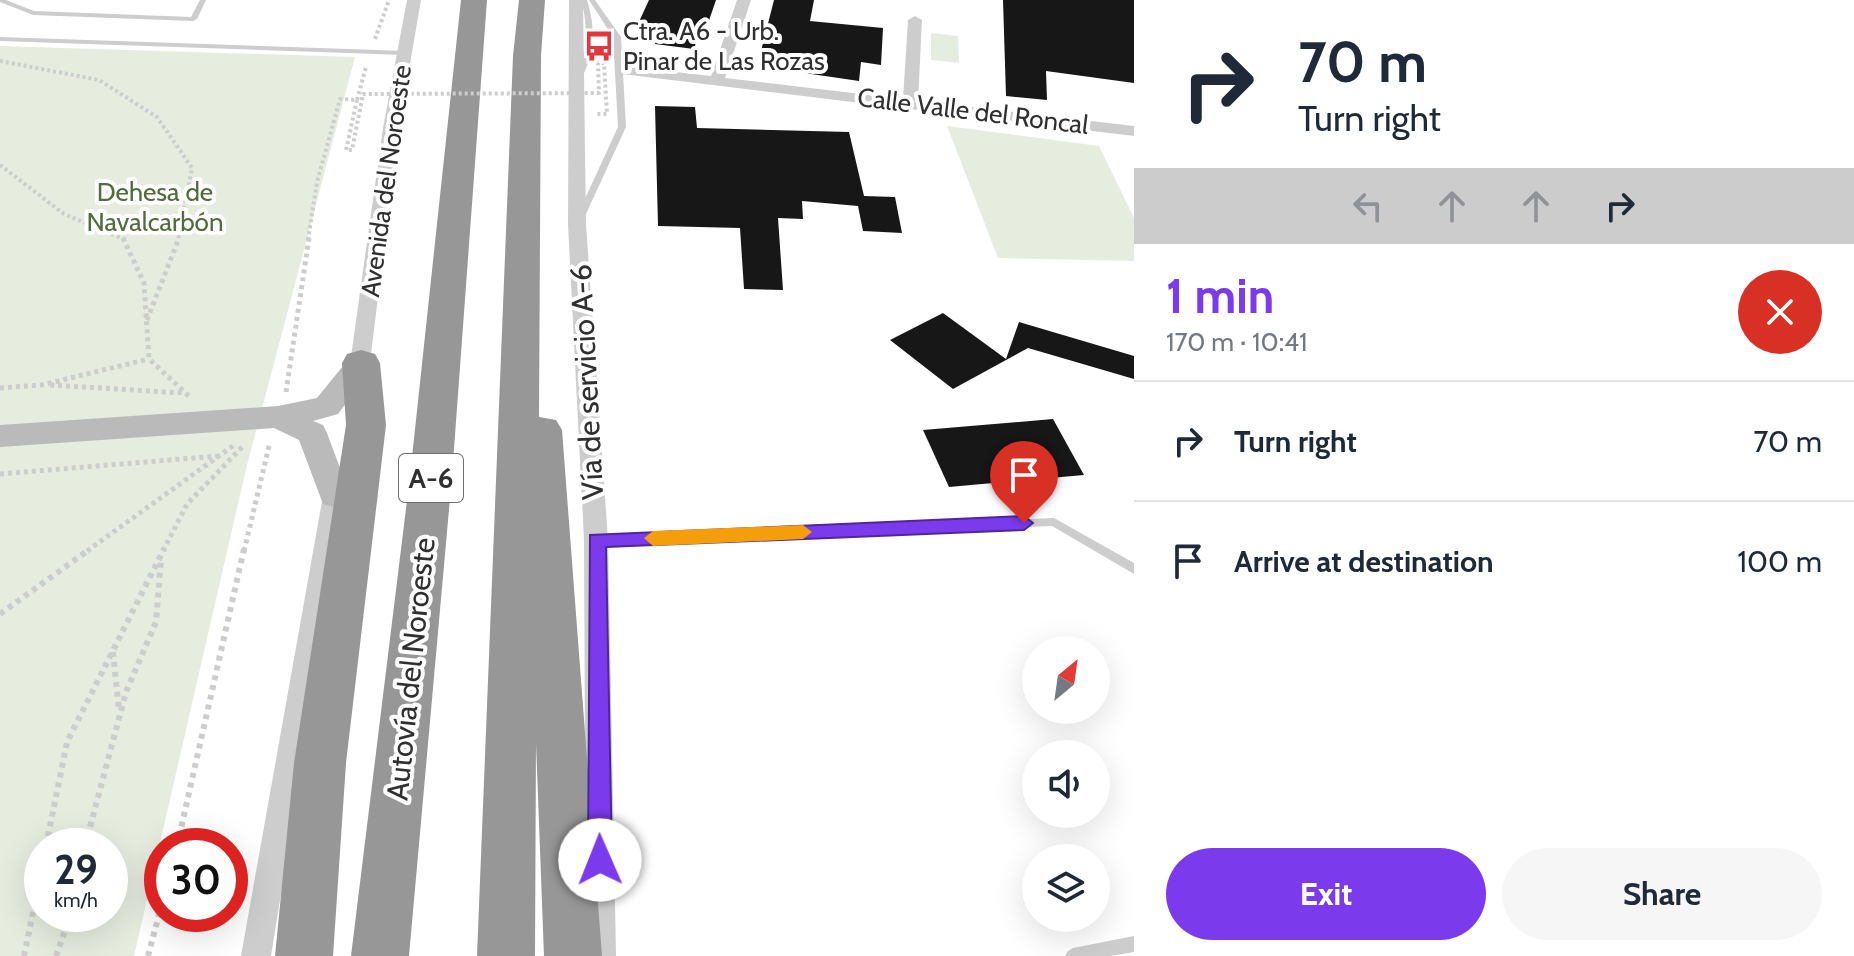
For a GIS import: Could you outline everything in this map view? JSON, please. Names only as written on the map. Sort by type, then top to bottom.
[{"type":"highway","name":"Autovía del Noroeste","points":[[380,956],[431,476],[474,0]]},
{"type":"highway","points":[[506,956],[532,0]]},
{"type":"highway","points":[[524,236],[550,520],[573,956]]},
{"type":"highway","points":[[304,956],[320,763],[366,425],[361,363]]},
{"type":"street","name":"Avenida del Noroeste","points":[[361,363],[391,128],[414,0]]},
{"type":"street","name":"Vía de servicio A-6","points":[[576,0],[577,224],[596,540],[601,956]]},
{"type":"street","points":[[717,80],[744,0]]},
{"type":"street","points":[[910,104],[915,20]]},
{"type":"street","name":"Calle Valle del Roncal","points":[[622,70],[1134,131]]},
{"type":"street","points":[[0,436],[272,419],[327,407],[361,363]]},
{"type":"street","points":[[256,956],[334,495],[361,363]]},
{"type":"street","points":[[272,419],[312,433],[334,495]]},
{"type":"lane","points":[[0,0],[33,13],[193,19],[203,0]]},
{"type":"lane","points":[[575,83],[590,58],[589,12],[584,0]]},
{"type":"lane","points":[[577,224],[622,127],[622,70],[617,37],[592,0]]},
{"type":"lane","points":[[0,39],[405,53]]},
{"type":"lane","points":[[596,540],[1054,522],[1134,569]]},
{"type":"lane","points":[[1073,956],[1134,944]]},
{"type":"path","points":[[389,0],[370,51],[346,150],[352,150],[363,94],[599,93],[598,63],[604,63],[607,114],[595,114]]},
{"type":"path","points":[[0,61],[99,80],[157,117],[192,168],[177,247],[146,322]]},
{"type":"path","points":[[50,828],[67,742],[187,504],[272,419],[286,391],[317,182],[340,99],[357,100]]},
{"type":"path","points":[[0,165],[64,214],[126,239],[144,283],[149,359],[197,404]]},
{"type":"path","points":[[41,385],[149,359]]},
{"type":"path","points":[[0,388],[41,385],[186,393]]},
{"type":"path","points":[[0,614],[272,419]]},
{"type":"path","points":[[181,828],[209,694],[271,437],[272,419]]},
{"type":"path","points":[[0,474],[219,456]]},
{"type":"path","points":[[90,828],[120,714],[156,622],[161,556]]},
{"type":"path","points":[[113,651],[120,714]]},
{"type":"path","points":[[24,956],[29,932]]},
{"type":"path","points":[[56,956],[65,932]]},
{"type":"path","points":[[148,956],[154,932]]},
{"type":"green space","points":[[931,33],[958,36],[959,63],[931,60]]},
{"type":"green space","name":"Dehesa de Navalcarbón","points":[[0,46],[355,57],[246,469],[163,828],[144,828],[144,913],[134,956],[0,956]]},
{"type":"green space","points":[[947,126],[1099,146],[1134,218],[1134,261],[998,258]]},
{"type":"building","points":[[649,0],[716,0],[704,35],[698,36],[694,49],[655,44],[658,36],[645,35],[648,27],[637,26]]},
{"type":"building","points":[[774,0],[814,0],[810,21],[883,28],[881,65],[861,62],[859,81],[777,69],[783,54],[761,51]]},
{"type":"building","points":[[1003,0],[1134,0],[1134,83],[1046,71],[1047,100],[1006,96]]},
{"type":"building","points":[[655,106],[695,107],[697,128],[849,132],[864,196],[895,197],[902,233],[863,231],[858,206],[802,201],[803,219],[778,218],[783,290],[744,289],[740,228],[658,226]]},
{"type":"building","points":[[943,313],[1006,359],[1019,322],[1134,356],[1134,379],[1028,348],[953,389],[890,340]]},
{"type":"building","points":[[1053,419],[1084,475],[949,487],[923,430]]},
{"type":"slow traffic","points":[[653,538],[803,532]]},
{"type":"place","name":"Ctra. A6 - Urb. Pinar de Las Rozas","points":[[599,46]]},
{"type":"route","points":[[600,860],[596,540],[1024,523]]}]
